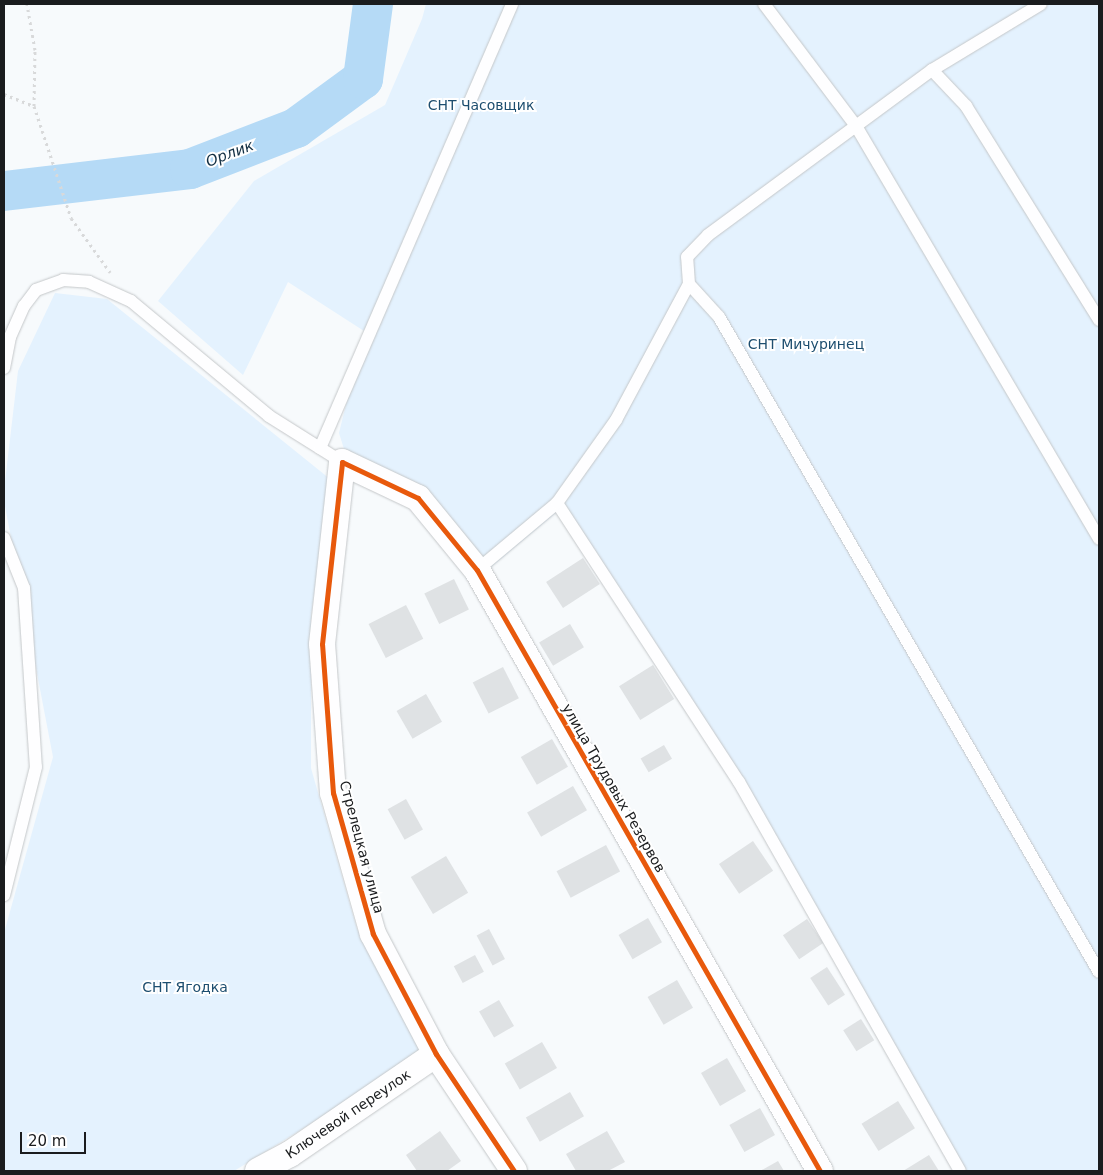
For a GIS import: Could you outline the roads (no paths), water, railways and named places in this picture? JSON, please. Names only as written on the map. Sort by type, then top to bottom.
[{"type":"street","name":"улица Трудовых Резервов","points":[[342,462],[418,498],[477,570],[820,1171]]},
{"type":"street","name":"Стрелецкая улица","points":[[342,462],[322,644],[333,793],[373,934],[436,1054],[514,1171]]},
{"type":"street","name":"Ключевой переулок","points":[[258,1171],[294,1163],[436,1054]]},
{"type":"lane","points":[[320,448],[512,4]]},
{"type":"lane","points":[[764,4],[856,126],[1099,539]]},
{"type":"lane","points":[[477,570],[557,503],[616,420],[689,284],[687,257],[708,235],[932,70],[1041,4]]},
{"type":"lane","points":[[932,70],[966,106],[1099,320]]},
{"type":"lane","points":[[4,368],[10,337],[24,306],[36,290],[63,280],[89,282],[130,301],[269,416],[342,462]]},
{"type":"lane","points":[[689,284],[719,317],[1099,972]]},
{"type":"lane","points":[[557,503],[739,782],[960,1171]]},
{"type":"lane","points":[[4,538],[24,588],[36,767],[4,895]]},
{"type":"waterway","name":"Орлик","points":[[4,191],[190,169],[296,128],[363,79],[373,4]]},
{"type":"park label","name":"СНТ Часовщик","points":[[481,105]]},
{"type":"park label","name":"СНТ Мичуринец","points":[[806,344]]},
{"type":"park label","name":"СНТ Ягодка","points":[[185,987]]}]
